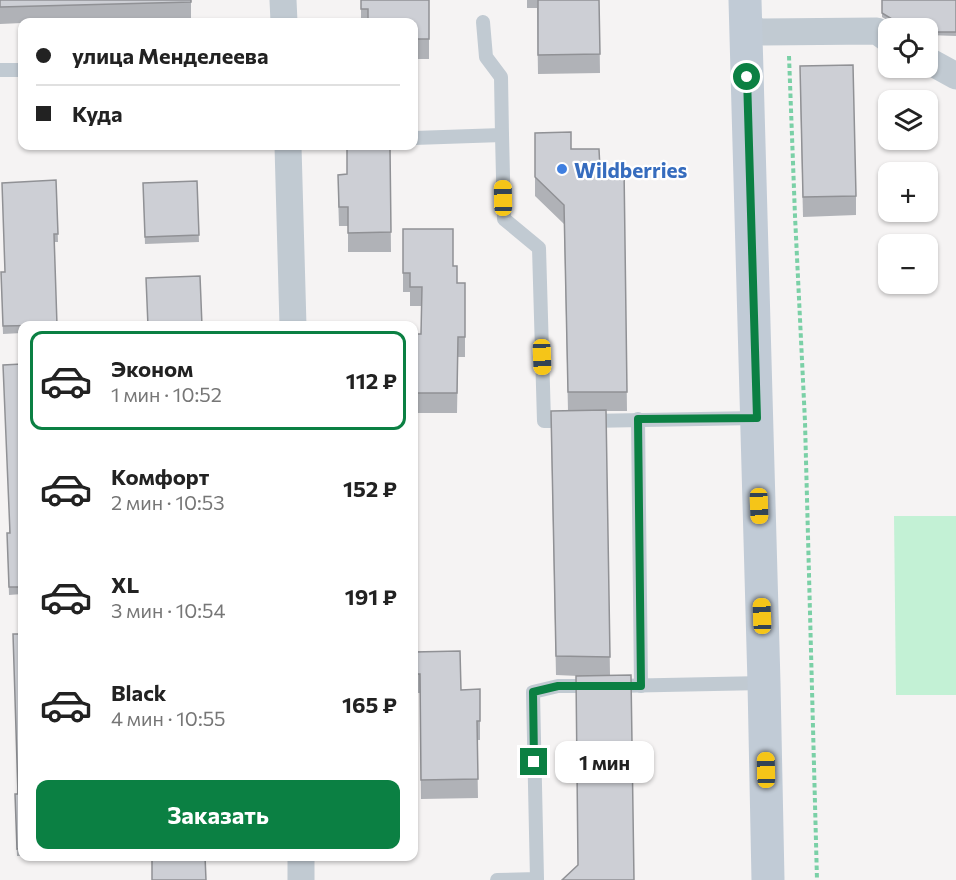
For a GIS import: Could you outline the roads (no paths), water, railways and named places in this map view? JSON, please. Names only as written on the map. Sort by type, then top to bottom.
[{"type":"street","points":[[283,0],[284,18]]},
{"type":"street","points":[[768,880],[746,16],[788,31],[878,32]]},
{"type":"street","points":[[938,66],[956,76]]},
{"type":"street","points":[[288,150],[294,321]]},
{"type":"street","points":[[301,861],[301,880]]},
{"type":"lane","points":[[483,22],[486,57],[501,76],[504,219],[539,248],[544,422],[757,418]]},
{"type":"lane","points":[[0,70],[18,70]]},
{"type":"lane","points":[[418,138],[502,135]]},
{"type":"lane","points":[[638,419],[641,686]]},
{"type":"lane","points":[[497,880],[537,879],[533,692],[558,686],[764,683]]},
{"type":"place","name":"Wildberries","points":[[562,169]]}]
